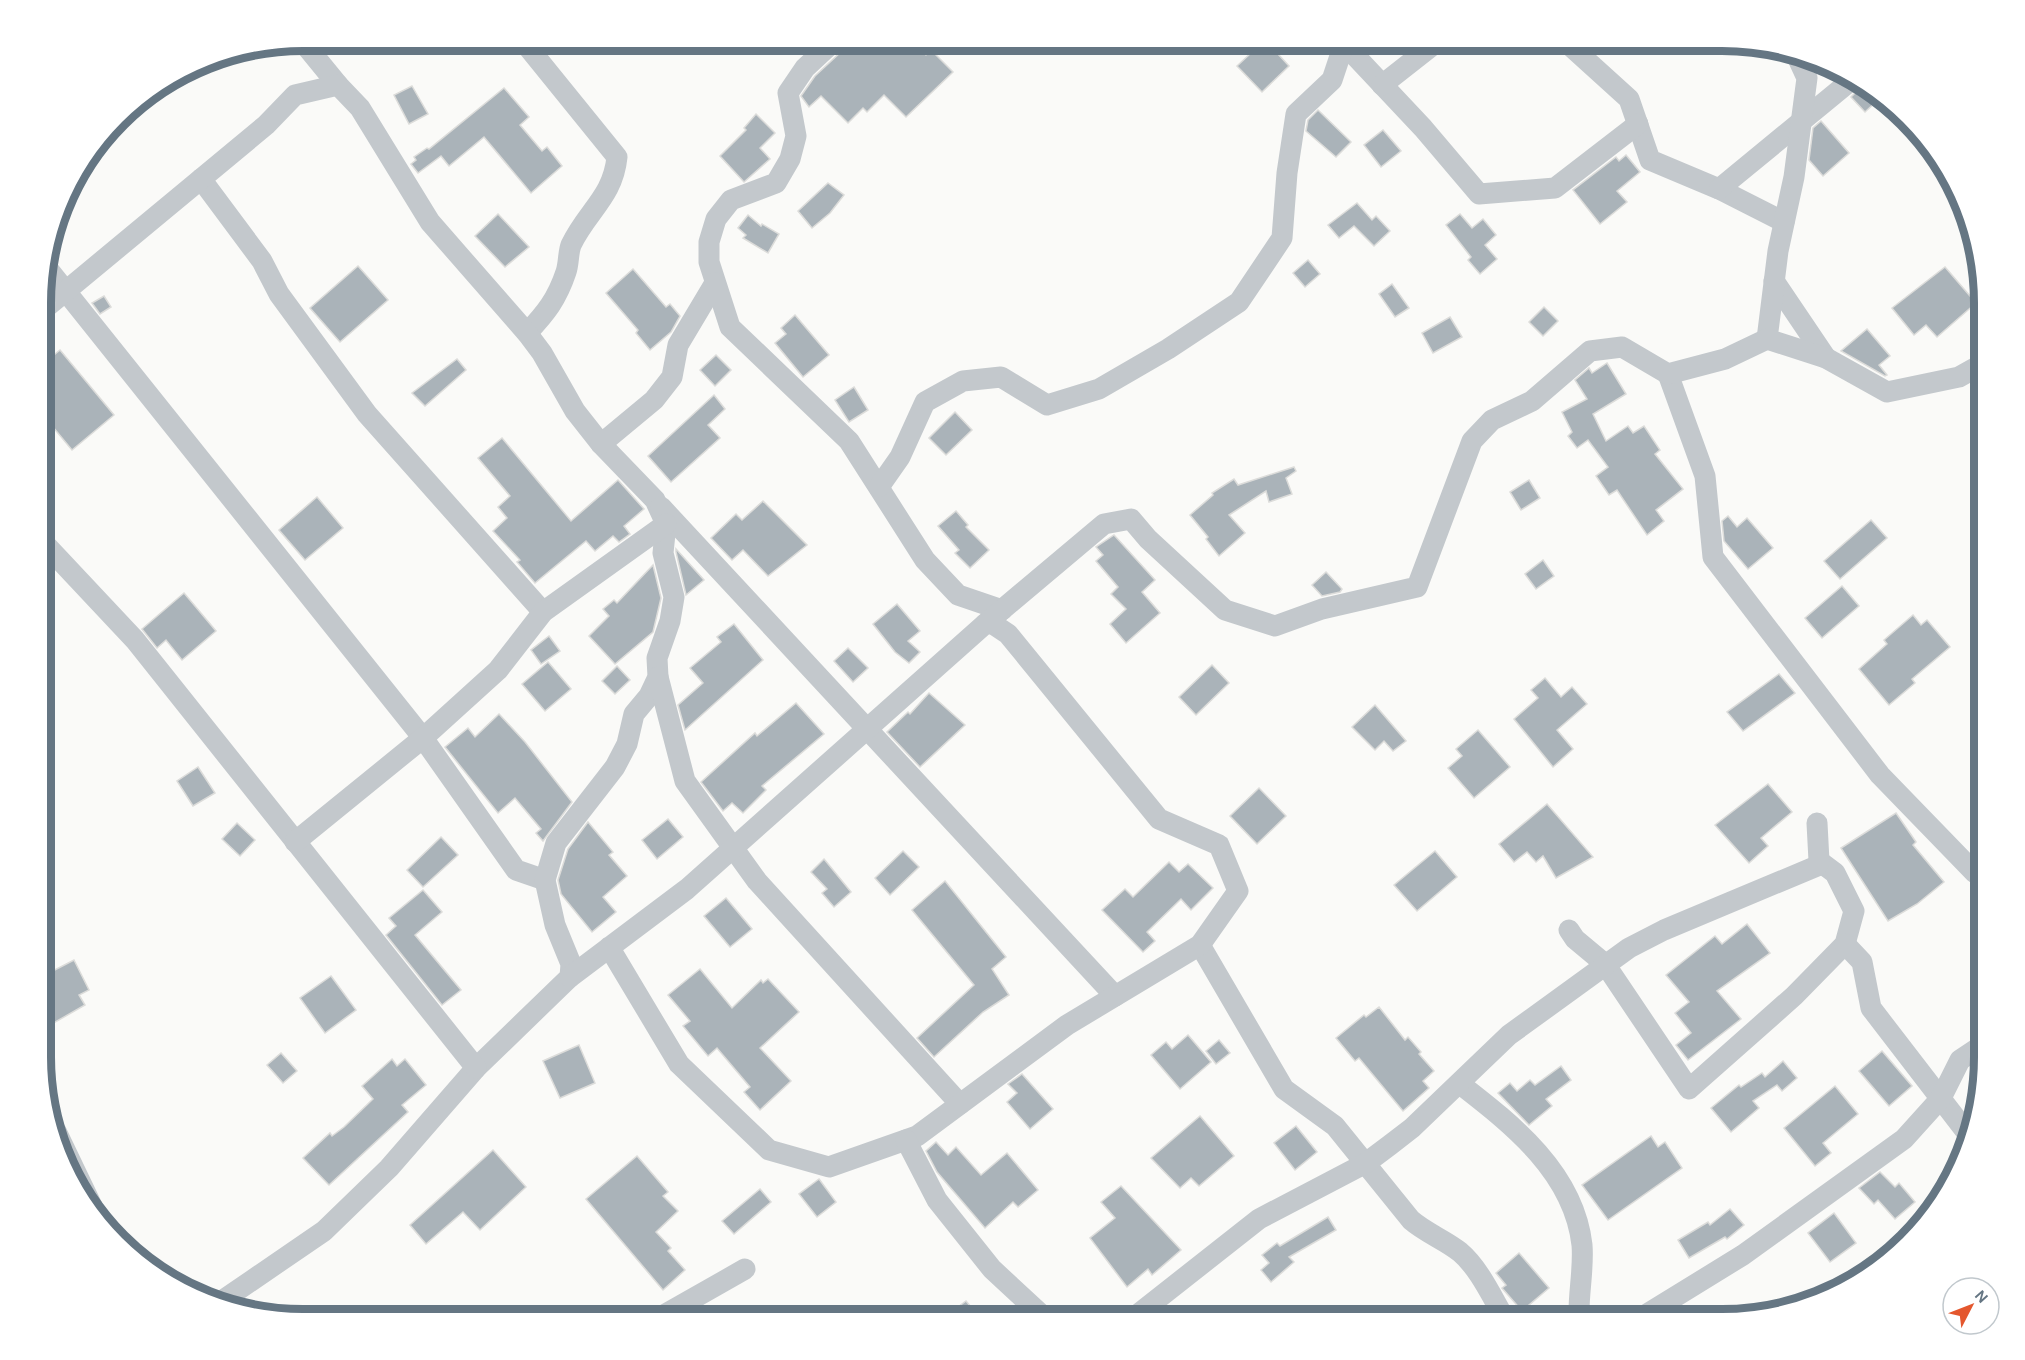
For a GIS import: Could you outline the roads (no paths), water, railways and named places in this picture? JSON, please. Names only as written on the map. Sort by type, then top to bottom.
[{"type":"street","points":[[310,51],[360,108],[430,222],[542,353],[575,411],[601,444],[1115,996]]},
{"type":"street","points":[[527,333],[554,303],[567,270],[571,246],[606,195],[615,177],[617,157],[532,51]]},
{"type":"street","points":[[823,51],[805,69],[788,93],[796,136],[790,159],[776,183],[731,200],[716,219],[709,242],[709,262],[715,283],[730,327],[849,441],[925,560],[958,595],[1002,610]]},
{"type":"street","points":[[879,487],[900,457],[925,402],[963,381],[1001,377],[1047,405],[1099,389],[1168,349],[1239,302],[1282,238],[1287,173],[1296,114],[1332,80],[1341,51]]},
{"type":"street","points":[[1352,51],[1479,194],[1555,188],[1638,124]]},
{"type":"street","points":[[1382,85],[1424,51]]},
{"type":"street","points":[[1577,51],[1629,99],[1650,160],[1719,189],[1784,222]]},
{"type":"street","points":[[1767,339],[1774,281],[1802,121],[1807,78],[1800,63]]},
{"type":"street","points":[[1719,189],[1847,84]]},
{"type":"street","points":[[51,303],[266,125],[295,95],[338,85]]},
{"type":"street","points":[[201,179],[262,261],[279,294],[368,414],[543,612]]},
{"type":"street","points":[[53,275],[423,738],[516,870],[545,880]]},
{"type":"street","points":[[1774,281],[1826,358]]},
{"type":"street","points":[[601,444],[654,400],[672,377],[678,345],[715,283]]},
{"type":"street","points":[[1668,374],[1725,359],[1767,339],[1826,358],[1887,392],[1959,377],[1974,369]]},
{"type":"street","points":[[227,1297],[300,1249],[344,1213],[389,1168],[476,1068],[570,977],[687,889],[869,730],[985,624],[1104,524],[1131,519],[1148,539],[1226,610],[1275,626],[1322,609],[1417,587],[1472,441],[1492,420],[1532,401],[1590,351],[1622,347],[1668,374],[1705,476],[1713,557],[1880,775],[1974,872]]},
{"type":"street","points":[[655,500],[666,524],[663,553],[674,597],[670,621],[657,658],[658,677],[685,782],[757,881],[960,1104]]},
{"type":"street","points":[[296,842],[423,738],[498,670],[543,612],[666,524]]},
{"type":"street","points":[[51,551],[135,640],[476,1068]]},
{"type":"street","points":[[609,947],[679,1064],[769,1150],[830,1167],[917,1137],[1067,1025],[1200,945],[1238,891],[1219,845],[1159,819],[1008,634],[993,624],[985,624]]},
{"type":"street","points":[[570,977],[571,964],[555,925],[545,880],[556,843],[615,767],[627,744],[634,714],[649,696],[658,677]]},
{"type":"street","points":[[1145,1309],[1259,1219],[1366,1163],[1412,1128],[1509,1035],[1605,964],[1664,930],[1812,869],[1819,861],[1817,823]]},
{"type":"street","points":[[1569,930],[1575,939],[1605,964],[1689,1089],[1794,996],[1845,944],[1854,910],[1835,873],[1819,861]]},
{"type":"street","points":[[1845,944],[1862,962],[1871,1008],[1964,1128]]},
{"type":"street","points":[[1200,945],[1284,1089],[1335,1126],[1412,1220],[1426,1232],[1459,1251],[1471,1264],[1499,1309]]},
{"type":"street","points":[[1655,1309],[1743,1255],[1904,1139],[1941,1098],[1960,1060],[1974,1051]]},
{"type":"street","points":[[1460,1084],[1528,1141],[1550,1167],[1572,1204],[1582,1245],[1579,1309]]},
{"type":"street","points":[[906,1140],[938,1200],[992,1269],[1035,1309]]},
{"type":"street","points":[[675,1309],[745,1269]]},
{"type":"street","points":[[233,1299],[249,1281]]}]
